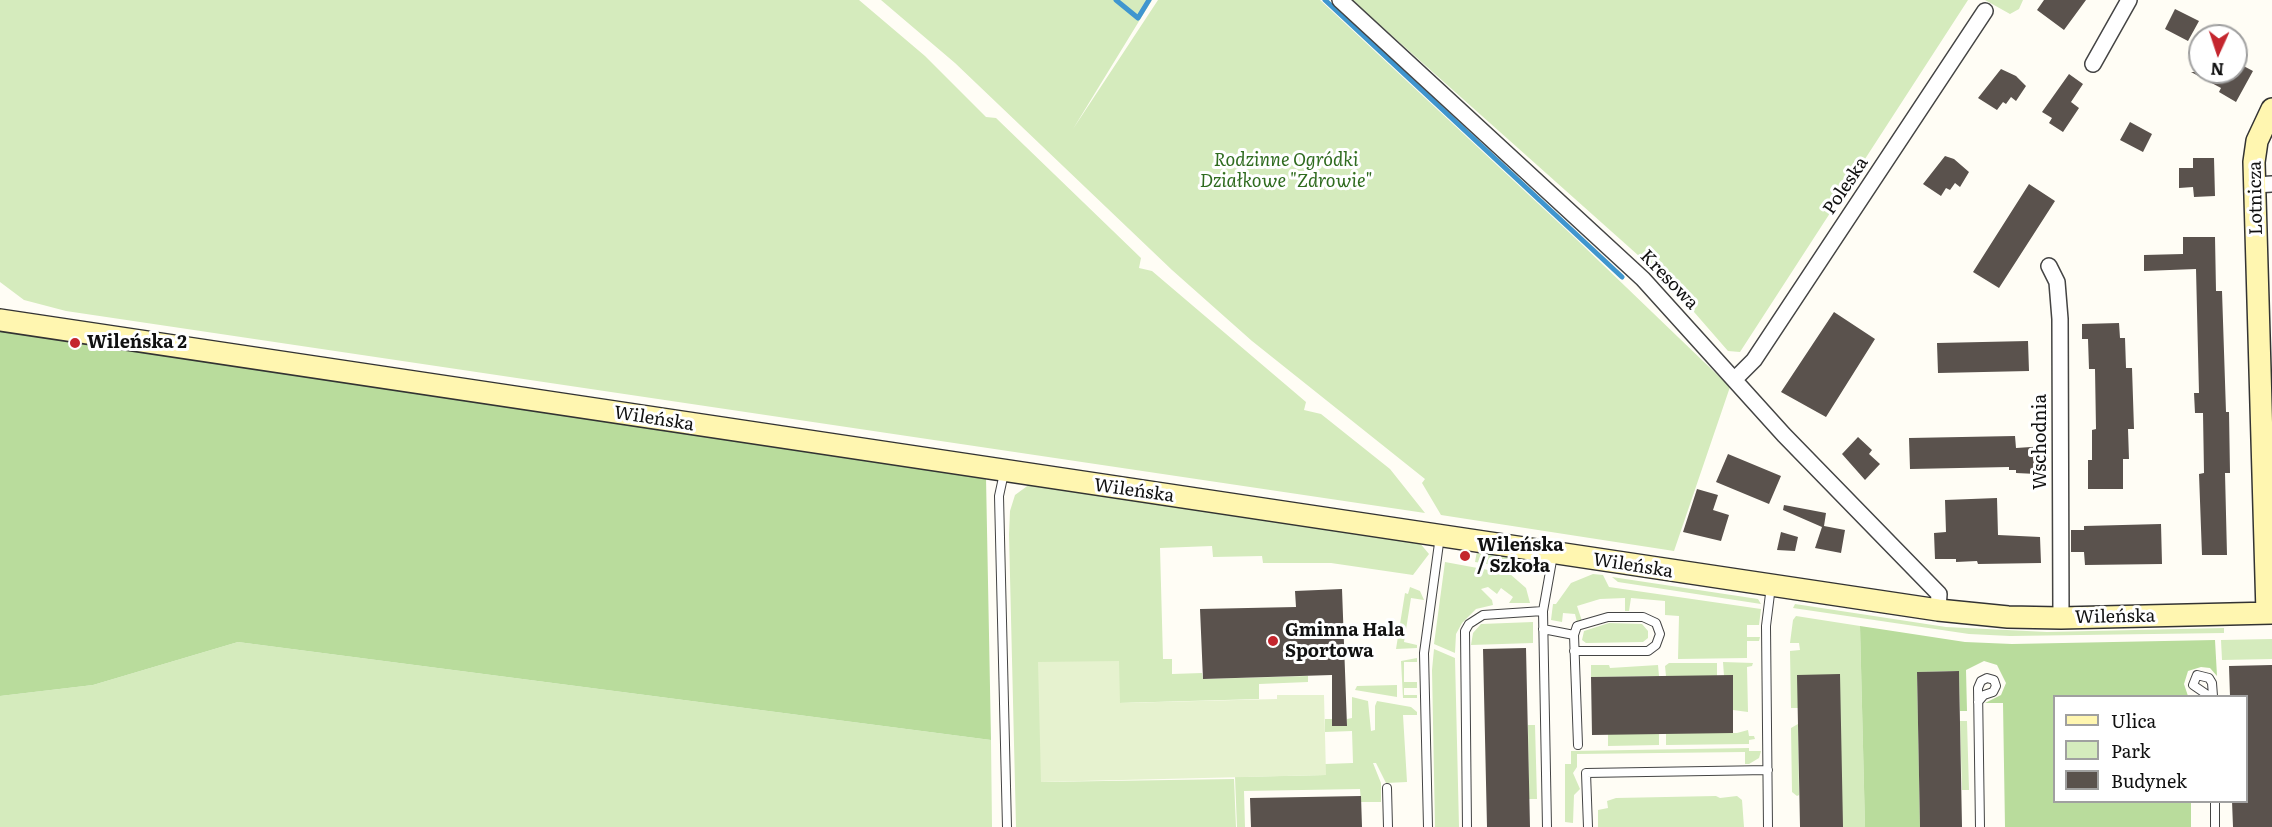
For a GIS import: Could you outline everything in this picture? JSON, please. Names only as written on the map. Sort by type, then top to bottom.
[{"type":"street","name":"Kresowa","points":[[1340,0],[1643,279],[1784,435],[1939,594],[1938,610]]},
{"type":"street","points":[[2093,64],[2130,0]]},
{"type":"street","name":"Poleska","points":[[1735,379],[1754,360],[1985,11]]},
{"type":"street","name":"Lotnicza","points":[[2269,613],[2263,184],[2257,141],[2272,109]]},
{"type":"street","name":"Wschodnia","points":[[2049,266],[2057,282],[2060,319],[2061,618]]},
{"type":"street","name":"Wileńska","points":[[0,320],[1938,610],[2008,617],[2061,618],[2269,613]]},
{"type":"lane","points":[[1005,471],[999,496],[1007,827]]},
{"type":"lane","points":[[1428,827],[1424,653],[1440,536]]},
{"type":"lane","points":[[1547,827],[1543,611],[1553,553]]},
{"type":"lane","points":[[1768,827],[1766,626],[1771,586]]},
{"type":"lane","points":[[1467,827],[1465,631],[1469,624],[1483,615],[1543,611]]},
{"type":"lane","points":[[1574,651],[1648,651],[1656,645],[1660,634],[1656,623],[1643,617],[1608,617],[1577,626],[1574,635],[1574,651],[1578,745]]},
{"type":"lane","points":[[1544,629],[1574,635]]},
{"type":"lane","points":[[1978,702],[1980,827]]},
{"type":"lane","points":[[1588,827],[1586,773],[1768,770]]},
{"type":"lane","points":[[1387,788],[1388,827]]},
{"type":"lane","points":[[2215,803],[2215,827]]},
{"type":"green space","points":[[0,0],[859,0],[925,56],[986,117],[996,118],[1141,258],[1139,268],[1152,271],[1306,402],[1304,410],[1321,414],[1390,469],[1425,513],[66,311],[24,300],[0,282]]},
{"type":"green space","name":"Rodzinne Ogródki Działkowe \"Zdrowie\"","points":[[881,0],[1152,0],[1073,129],[1158,0],[1320,0],[1574,237],[1730,387],[1674,551],[1441,515],[1422,483],[1425,479],[1252,341],[1172,270],[955,63]]},
{"type":"green space","points":[[1352,0],[1968,0],[1740,352],[1728,351],[1667,281]]},
{"type":"green space","points":[[1985,0],[2023,0],[2019,9],[2010,14]]},
{"type":"green space","points":[[0,331],[986,477],[991,740],[238,642],[93,685],[0,696]]},
{"type":"green space","points":[[1030,484],[1419,542],[1429,554],[1413,575],[1331,563],[1263,563],[1262,556],[1213,557],[1212,546],[1160,548],[1163,659],[1172,659],[1172,674],[1202,673],[1203,679],[1308,676],[1308,682],[1259,684],[1259,699],[1119,703],[1041,782],[1234,779],[1236,827],[1016,827],[1009,534],[1010,511],[1015,495]]},
{"type":"green space","points":[[1477,551],[1506,557],[1524,570],[1475,562]]},
{"type":"green space","points":[[1445,562],[1510,574],[1526,588],[1530,603],[1509,603],[1513,597],[1501,588],[1497,594],[1488,587],[1481,589],[1492,600],[1493,605],[1476,609],[1462,623],[1456,634],[1455,653],[1434,644]]},
{"type":"green space","points":[[1593,574],[1603,575],[1609,587],[1761,609],[1759,625],[1747,625],[1747,637],[1760,637],[1759,641],[1747,641],[1747,658],[1678,659],[1679,616],[1665,615],[1665,601],[1631,598],[1629,611],[1625,611],[1625,598],[1600,599],[1577,606],[1582,621],[1577,622],[1575,614],[1563,613],[1562,622],[1551,620],[1553,604],[1556,604],[1571,583]]},
{"type":"green space","points":[[1612,577],[1758,599],[1761,604],[1618,582]]},
{"type":"green space","points":[[1410,587],[1420,591],[1424,600],[1411,598],[1404,642],[1417,645],[1417,648],[1396,649],[1405,593],[1408,594]]},
{"type":"green space","points":[[1795,604],[1946,627],[2047,632],[2224,628],[2224,633],[2010,636],[1969,634],[1793,608]]},
{"type":"green space","points":[[1796,616],[1860,626],[1865,827],[1843,827],[1798,708],[1791,708],[1790,651],[1800,650],[1799,643],[1790,643],[1793,620]]},
{"type":"green space","points":[[1533,622],[1533,643],[1471,645],[1473,633],[1481,624]]},
{"type":"green space","points":[[1609,623],[1642,624],[1648,631],[1648,638],[1643,642],[1586,643],[1582,640],[1584,631]]},
{"type":"green space","points":[[1860,626],[1965,642],[2012,644],[2215,640],[2217,676],[2210,668],[2201,667],[2188,671],[2184,684],[2188,695],[2053,695],[2053,803],[2191,803],[2191,827],[2005,827],[2003,703],[1985,703],[2001,695],[2006,683],[1997,665],[1984,661],[1966,670],[1967,711],[1960,711],[1959,671],[1917,672],[1920,827],[1865,827]]},
{"type":"green space","points":[[2272,639],[2272,659],[2222,660],[2221,640]]},
{"type":"green space","points":[[238,642],[991,740],[992,827],[0,827],[0,696],[93,685]]},
{"type":"green space","points":[[1434,649],[1455,658],[1459,827],[1435,827],[1432,670]]},
{"type":"green space","points":[[1417,658],[1417,662],[1404,662],[1404,682],[1417,682],[1417,688],[1404,688],[1404,695],[1417,695],[1417,698],[1403,698],[1401,661]]},
{"type":"green space","points":[[1119,661],[1120,703],[1277,699],[1277,695],[1324,695],[1326,775],[1041,782],[1038,662]]},
{"type":"green space","points":[[1723,662],[1753,663],[1752,666],[1747,667],[1748,712],[1733,710],[1733,676],[1724,676]]},
{"type":"green space","points":[[1669,663],[1717,663],[1717,676],[1666,676],[1665,666]]},
{"type":"green space","points":[[1591,665],[1609,665],[1610,668],[1658,665],[1659,676],[1591,677]]},
{"type":"green space","points":[[1397,685],[1397,697],[1355,690],[1357,686]]},
{"type":"green space","points":[[1352,697],[1368,701],[1371,731],[1375,730],[1377,701],[1411,707],[1417,712],[1417,715],[1403,715],[1407,782],[1386,783],[1376,763],[1373,763],[1381,783],[1381,802],[1361,802],[1360,789],[1244,791],[1245,827],[1237,827],[1235,777],[1325,775],[1325,764],[1353,763],[1352,731],[1325,732],[1325,719],[1332,719],[1333,726],[1347,726],[1347,719],[1352,718]]},
{"type":"green space","points":[[1960,721],[1967,721],[1969,790],[1962,790]]},
{"type":"green space","points":[[1798,724],[1799,795],[1797,796],[1792,792],[1791,728]]},
{"type":"green space","points":[[1528,725],[1535,725],[1537,799],[1529,799]]},
{"type":"green space","points":[[1748,730],[1749,736],[1754,736],[1755,739],[1749,740],[1749,744],[1666,745],[1666,733],[1737,733]]},
{"type":"green space","points":[[1659,733],[1659,745],[1608,746],[1608,734]]},
{"type":"green space","points":[[1749,748],[1749,751],[1761,751],[1759,758],[1749,764],[1745,764],[1745,752],[1577,754],[1577,767],[1573,773],[1580,789],[1574,795],[1573,823],[1565,822],[1565,764],[1571,764],[1571,751]]},
{"type":"green space","points":[[1716,796],[1720,798],[1737,796],[1742,800],[1744,827],[1598,827],[1598,810],[1608,808],[1607,801],[1616,798]]},
{"type":"building","points":[[2044,0],[2086,0],[2064,30],[2037,10]]},
{"type":"building","points":[[2175,9],[2199,21],[2197,24],[2188,24],[2188,41],[2165,29]]},
{"type":"building","points":[[2248,68],[2253,71],[2248,80]]},
{"type":"building","points":[[2001,69],[2016,76],[2026,86],[2016,101],[2011,97],[1997,110],[1978,98]]},
{"type":"building","points":[[2069,74],[2083,84],[2071,102],[2079,108],[2063,132],[2049,123],[2052,118],[2042,112]]},
{"type":"building","points":[[2214,84],[2246,84],[2236,102],[2219,92],[2221,88]]},
{"type":"building","points":[[2130,122],[2152,134],[2143,152],[2120,140]]},
{"type":"building","points":[[1945,156],[1954,159],[1969,172],[1960,187],[1955,183],[1950,190],[1946,188],[1941,196],[1923,184]]},
{"type":"building","points":[[2193,158],[2214,158],[2215,196],[2194,197],[2193,187],[2179,188],[2179,168],[2193,168]]},
{"type":"building","points":[[2029,184],[2055,201],[1999,288],[1973,272]]},
{"type":"building","points":[[2183,237],[2215,237],[2216,291],[2222,291],[2226,412],[2229,412],[2230,473],[2225,473],[2227,555],[2202,555],[2199,474],[2204,473],[2203,413],[2195,413],[2194,393],[2199,393],[2196,269],[2144,271],[2144,255],[2183,254]]},
{"type":"building","points":[[1834,312],[1875,339],[1826,417],[1781,392]]},
{"type":"building","points":[[2119,323],[2120,338],[2125,338],[2126,368],[2132,368],[2134,429],[2128,429],[2129,459],[2123,459],[2123,489],[2088,489],[2088,460],[2092,460],[2092,430],[2096,429],[2095,369],[2089,369],[2088,339],[2082,339],[2082,324]]},
{"type":"building","points":[[2028,341],[2029,371],[1938,373],[1937,343]]},
{"type":"building","points":[[2015,436],[2016,448],[2046,446],[2047,470],[2037,470],[2037,474],[2016,473],[2016,470],[2009,470],[2009,467],[1910,469],[1909,438]]},
{"type":"building","points":[[1858,437],[1872,450],[1869,454],[1880,464],[1865,480],[1842,454]]},
{"type":"building","points":[[1728,454],[1781,476],[1769,504],[1716,482]]},
{"type":"building","points":[[1697,489],[1718,495],[1713,510],[1729,515],[1721,541],[1683,532]]},
{"type":"building","points":[[1997,498],[1998,535],[2040,537],[2041,563],[1978,564],[1977,561],[1956,562],[1956,559],[1935,559],[1934,533],[1946,532],[1945,500]]},
{"type":"building","points":[[1784,505],[1826,513],[1824,526],[1845,530],[1841,553],[1815,548],[1822,527],[1783,510]]},
{"type":"building","points":[[2161,524],[2162,564],[2085,565],[2084,552],[2071,552],[2071,530],[2084,530],[2084,526]]},
{"type":"building","points":[[1781,532],[1798,537],[1795,551],[1777,550]]},
{"type":"building","name":"Gminna Hala Sportowa","points":[[1342,589],[1347,726],[1332,726],[1332,675],[1203,679],[1200,609],[1296,607],[1295,591]]},
{"type":"building","points":[[1526,648],[1530,827],[1487,827],[1483,649]]},
{"type":"building","points":[[2272,665],[2272,827],[2233,827],[2232,803],[2248,803],[2248,695],[2230,695],[2229,666]]},
{"type":"building","points":[[1959,671],[1962,827],[1920,827],[1917,672]]},
{"type":"building","points":[[1840,674],[1843,827],[1800,827],[1797,675]]},
{"type":"building","points":[[1733,675],[1733,733],[1592,735],[1591,677]]},
{"type":"building","points":[[1361,796],[1362,827],[1251,827],[1250,798]]},
{"type":"waterway","points":[[1116,0],[1138,18],[1149,0]]},
{"type":"waterway","points":[[1325,0],[1622,277]]},
{"type":"place","name":"Wileńska 2","points":[[75,343]]},
{"type":"place","name":"Wileńska / Szkoła","points":[[1465,556]]},
{"type":"place","name":"Gminna Hala Sportowa","points":[[1273,641]]}]
